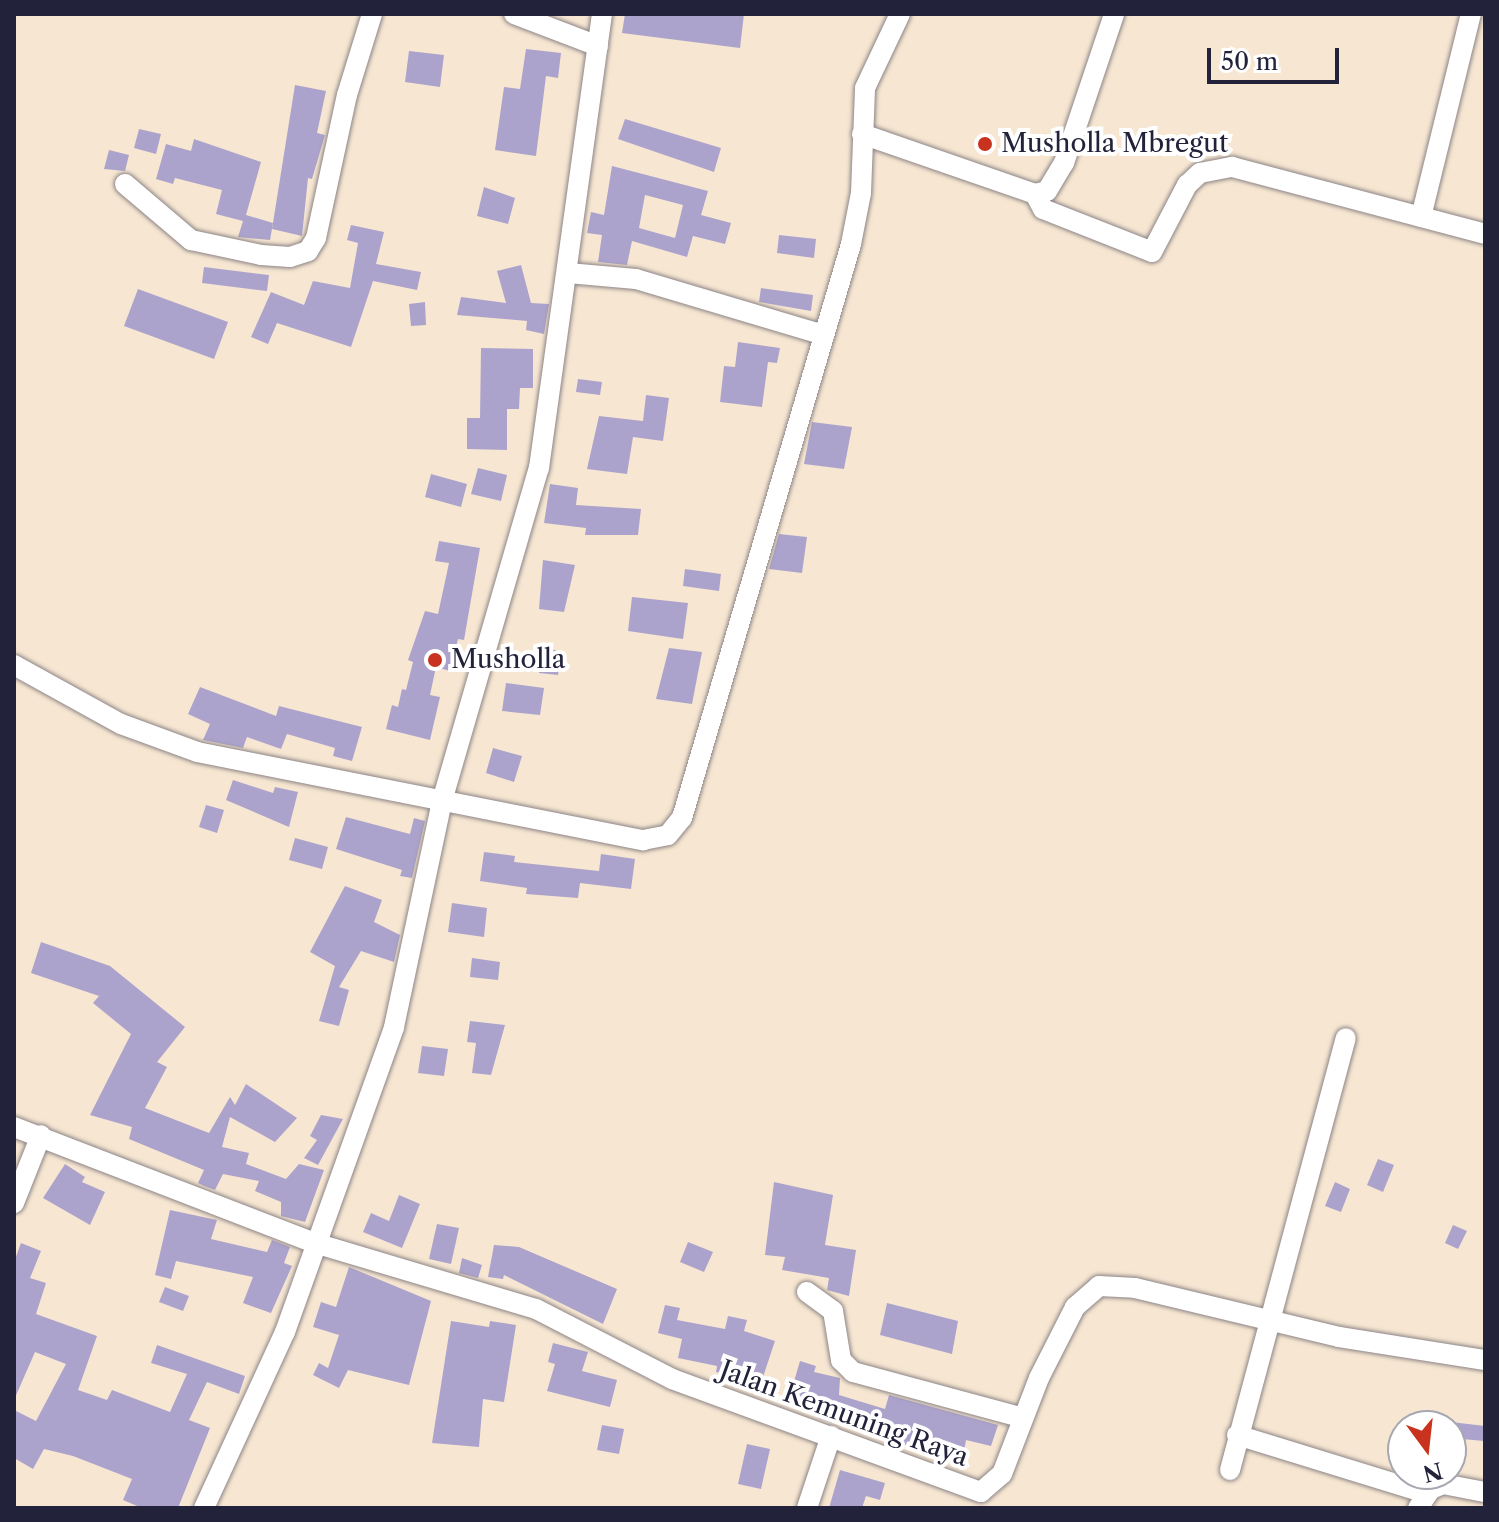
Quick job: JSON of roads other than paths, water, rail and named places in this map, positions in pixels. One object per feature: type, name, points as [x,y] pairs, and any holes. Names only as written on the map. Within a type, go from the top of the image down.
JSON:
[{"type":"street","points":[[125,184],[191,240],[261,255],[290,257],[308,251],[316,238],[347,95],[372,14]]},
{"type":"street","points":[[514,14],[598,46]]},
{"type":"street","points":[[204,1508],[244,1429],[318,1244],[394,1027],[442,801],[528,514],[568,273],[602,14]]},
{"type":"street","points":[[14,665],[161,741],[643,840],[677,828],[824,335],[861,193],[865,88],[900,14]]},
{"type":"street","points":[[1035,194],[1056,183],[1114,14]]},
{"type":"street","points":[[1421,217],[1471,14]]},
{"type":"street","points":[[862,134],[1035,194],[1043,209],[1152,252],[1187,185],[1200,173],[1232,167],[1485,234]]},
{"type":"street","points":[[568,273],[636,279],[824,335]]},
{"type":"street","points":[[1230,1470],[1346,1038]]},
{"type":"street","name":"Jalan Kemuning Raya","points":[[14,1127],[318,1244],[536,1309],[672,1379],[831,1436],[978,1500],[1002,1474],[1023,1418],[1075,1307],[1099,1286],[1135,1288],[1268,1323],[1485,1360]]},
{"type":"street","points":[[14,1203],[41,1135]]},
{"type":"street","points":[[807,1292],[833,1311],[841,1360],[853,1372],[1023,1418]]},
{"type":"street","points":[[1237,1435],[1422,1501],[1443,1484],[1485,1492]]},
{"type":"street","points":[[807,1508],[831,1436]]},
{"type":"place","name":"Musholla Mbregut","points":[[985,144]]},
{"type":"place","name":"Musholla","points":[[435,660]]}]
